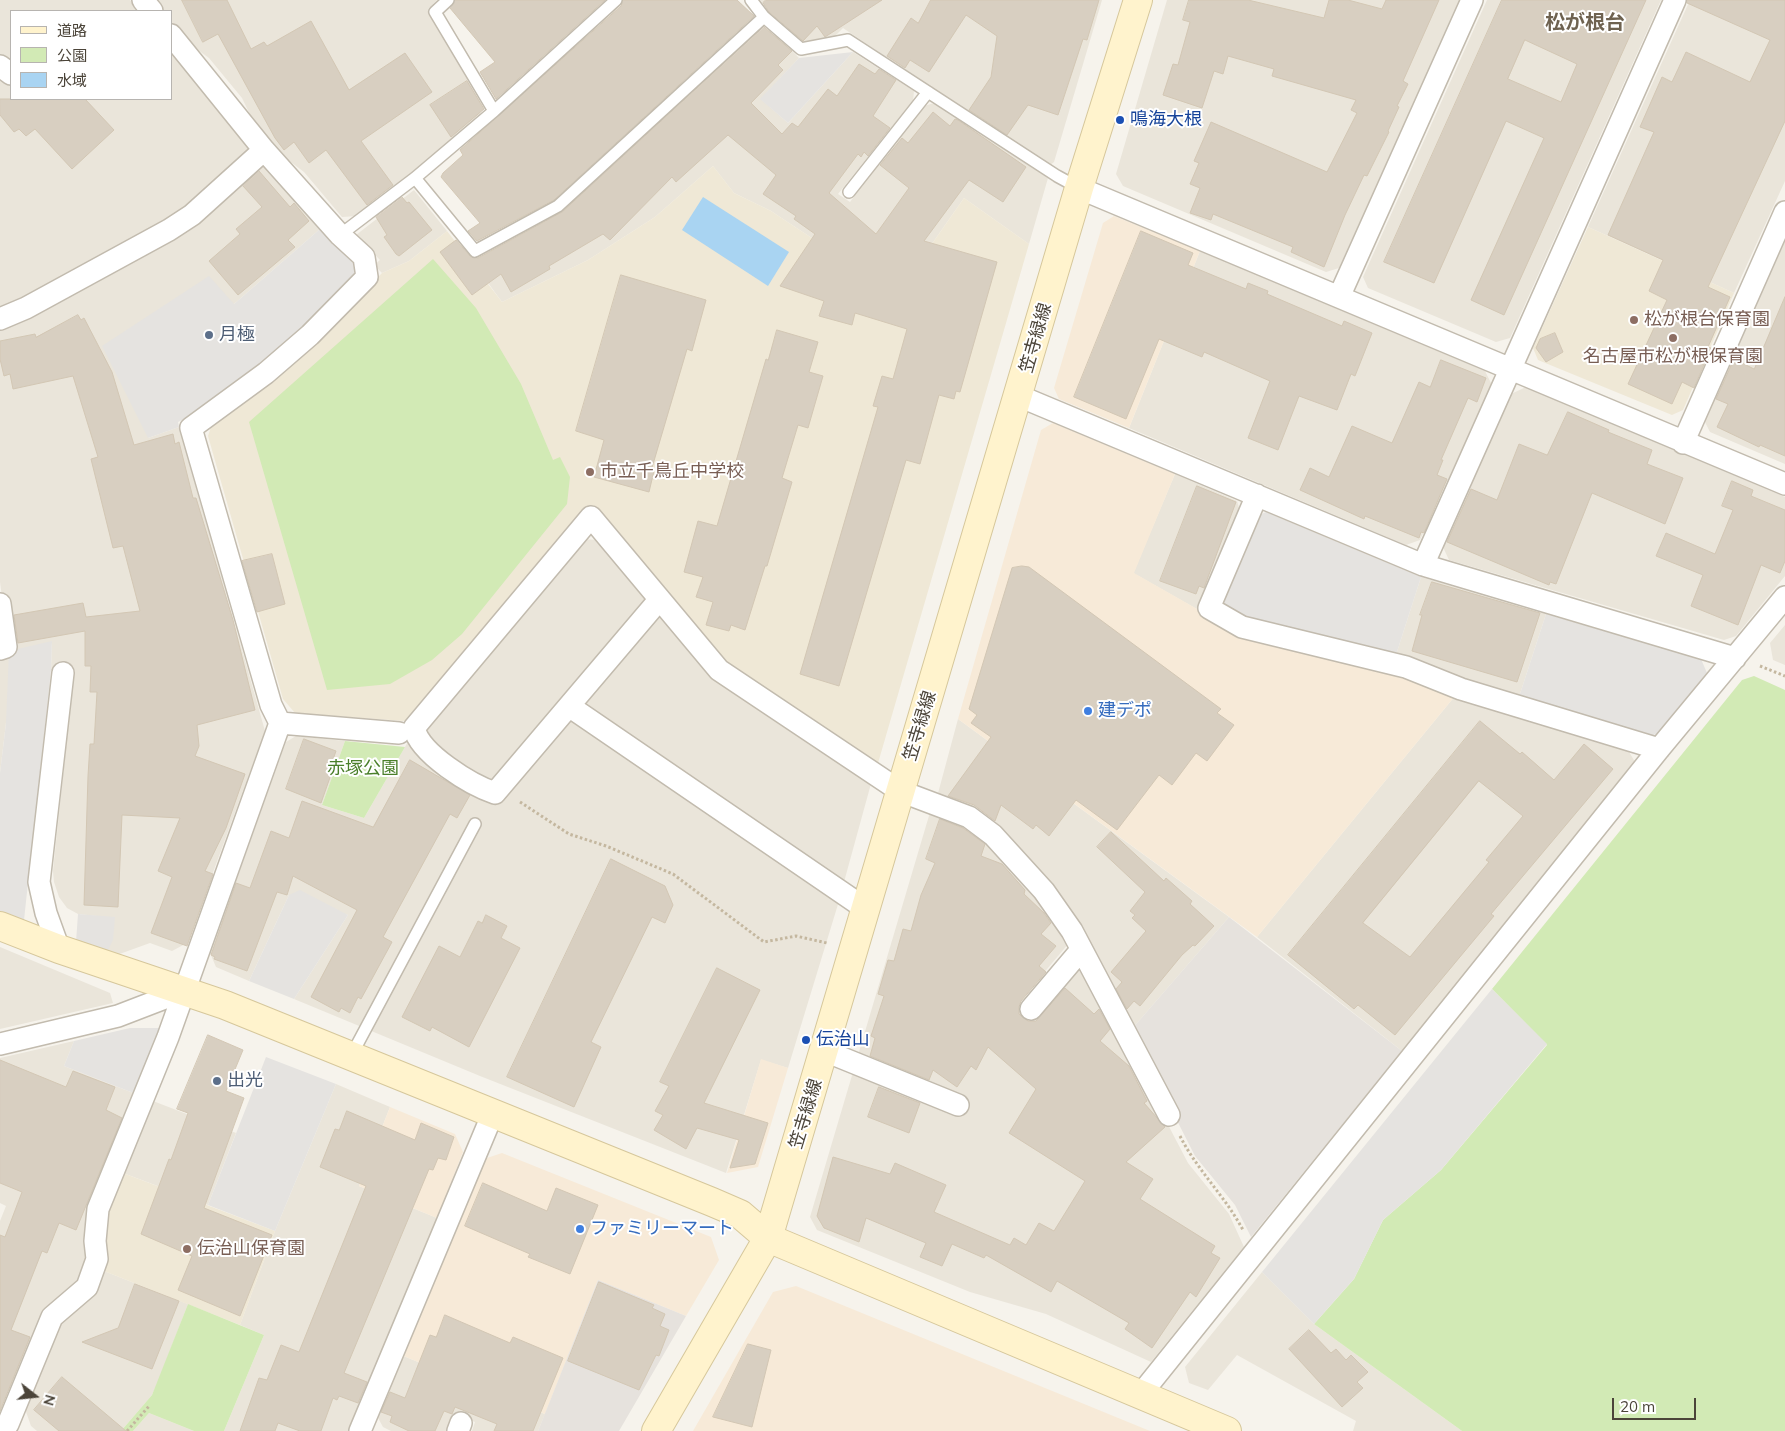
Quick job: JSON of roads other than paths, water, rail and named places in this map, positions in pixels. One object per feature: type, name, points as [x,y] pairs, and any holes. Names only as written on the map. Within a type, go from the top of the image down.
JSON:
[{"type":"street","points":[[143,0],[151,10]]},
{"type":"street","name":"笠寺緑線","points":[[656,1431],[768,1238],[825,1051],[1079,188],[1138,0]]},
{"type":"street","points":[[1339,297],[1472,0]]},
{"type":"street","points":[[1423,565],[1675,0]]},
{"type":"street","points":[[8,1424],[52,1317],[87,1287],[97,1259],[95,1241],[98,1209],[168,1037],[280,723],[269,695],[191,428],[266,373],[310,335],[367,277],[364,257],[340,235],[264,150],[172,36]]},
{"type":"street","points":[[0,319],[26,308],[169,230],[192,215],[264,150]]},
{"type":"street","points":[[1079,188],[1510,368],[1683,443],[1785,484]]},
{"type":"street","points":[[1683,443],[1785,212]]},
{"type":"street","points":[[1019,396],[1423,565],[1735,658]]},
{"type":"street","points":[[1257,495],[1209,608],[1242,628],[1406,667],[1461,689],[1659,749]]},
{"type":"street","points":[[659,600],[495,793],[448,769],[416,736],[414,728],[591,518],[719,670],[900,791],[968,817],[993,835],[1044,891],[1072,931],[1169,1115]]},
{"type":"street","points":[[1140,1394],[1659,749],[1785,597]]},
{"type":"street","points":[[0,604],[6,647],[0,648]]},
{"type":"street","points":[[59,950],[46,913],[39,882],[63,673]]},
{"type":"street","points":[[569,706],[866,909]]},
{"type":"street","points":[[280,723],[399,733]]},
{"type":"street","points":[[0,926],[59,950],[183,991],[351,1056],[740,1214],[768,1238],[1227,1431]]},
{"type":"street","points":[[1031,1009],[1081,950]]},
{"type":"street","points":[[0,1044],[118,1016],[183,991]]},
{"type":"street","points":[[825,1051],[958,1105]]},
{"type":"street","points":[[363,1430],[492,1113]]},
{"type":"lane","points":[[448,0],[435,12],[494,111]]},
{"type":"lane","points":[[340,235],[415,178],[494,111],[616,0]]},
{"type":"lane","points":[[751,0],[764,17],[801,49],[848,40],[1057,176],[1079,188]]},
{"type":"lane","points":[[415,178],[475,251],[558,206],[764,17]]},
{"type":"lane","points":[[849,192],[928,92]]},
{"type":"lane","points":[[351,1056],[475,824]]},
{"type":"water","points":[[703,197],[789,252],[768,286],[682,230]]},
{"type":"place","name":"鳴海大根","points":[[1120,120]]},
{"type":"place","name":"松が根台保育園","points":[[1634,320]]},
{"type":"place","name":"月極","points":[[209,335]]},
{"type":"place","name":"名古屋市松が根保育園","points":[[1673,338]]},
{"type":"place","name":"市立千鳥丘中学校","points":[[590,472]]},
{"type":"place","name":"建デポ","points":[[1088,711]]},
{"type":"place","name":"伝治山","points":[[806,1040]]},
{"type":"place","name":"出光","points":[[217,1081]]},
{"type":"place","name":"ファミリーマート","points":[[580,1229]]},
{"type":"place","name":"伝治山保育園","points":[[187,1249]]},
{"type":"district","name":"松が根台","points":[[1585,23]]},
{"type":"park label","name":"赤塚公園","points":[[363,769]]}]
